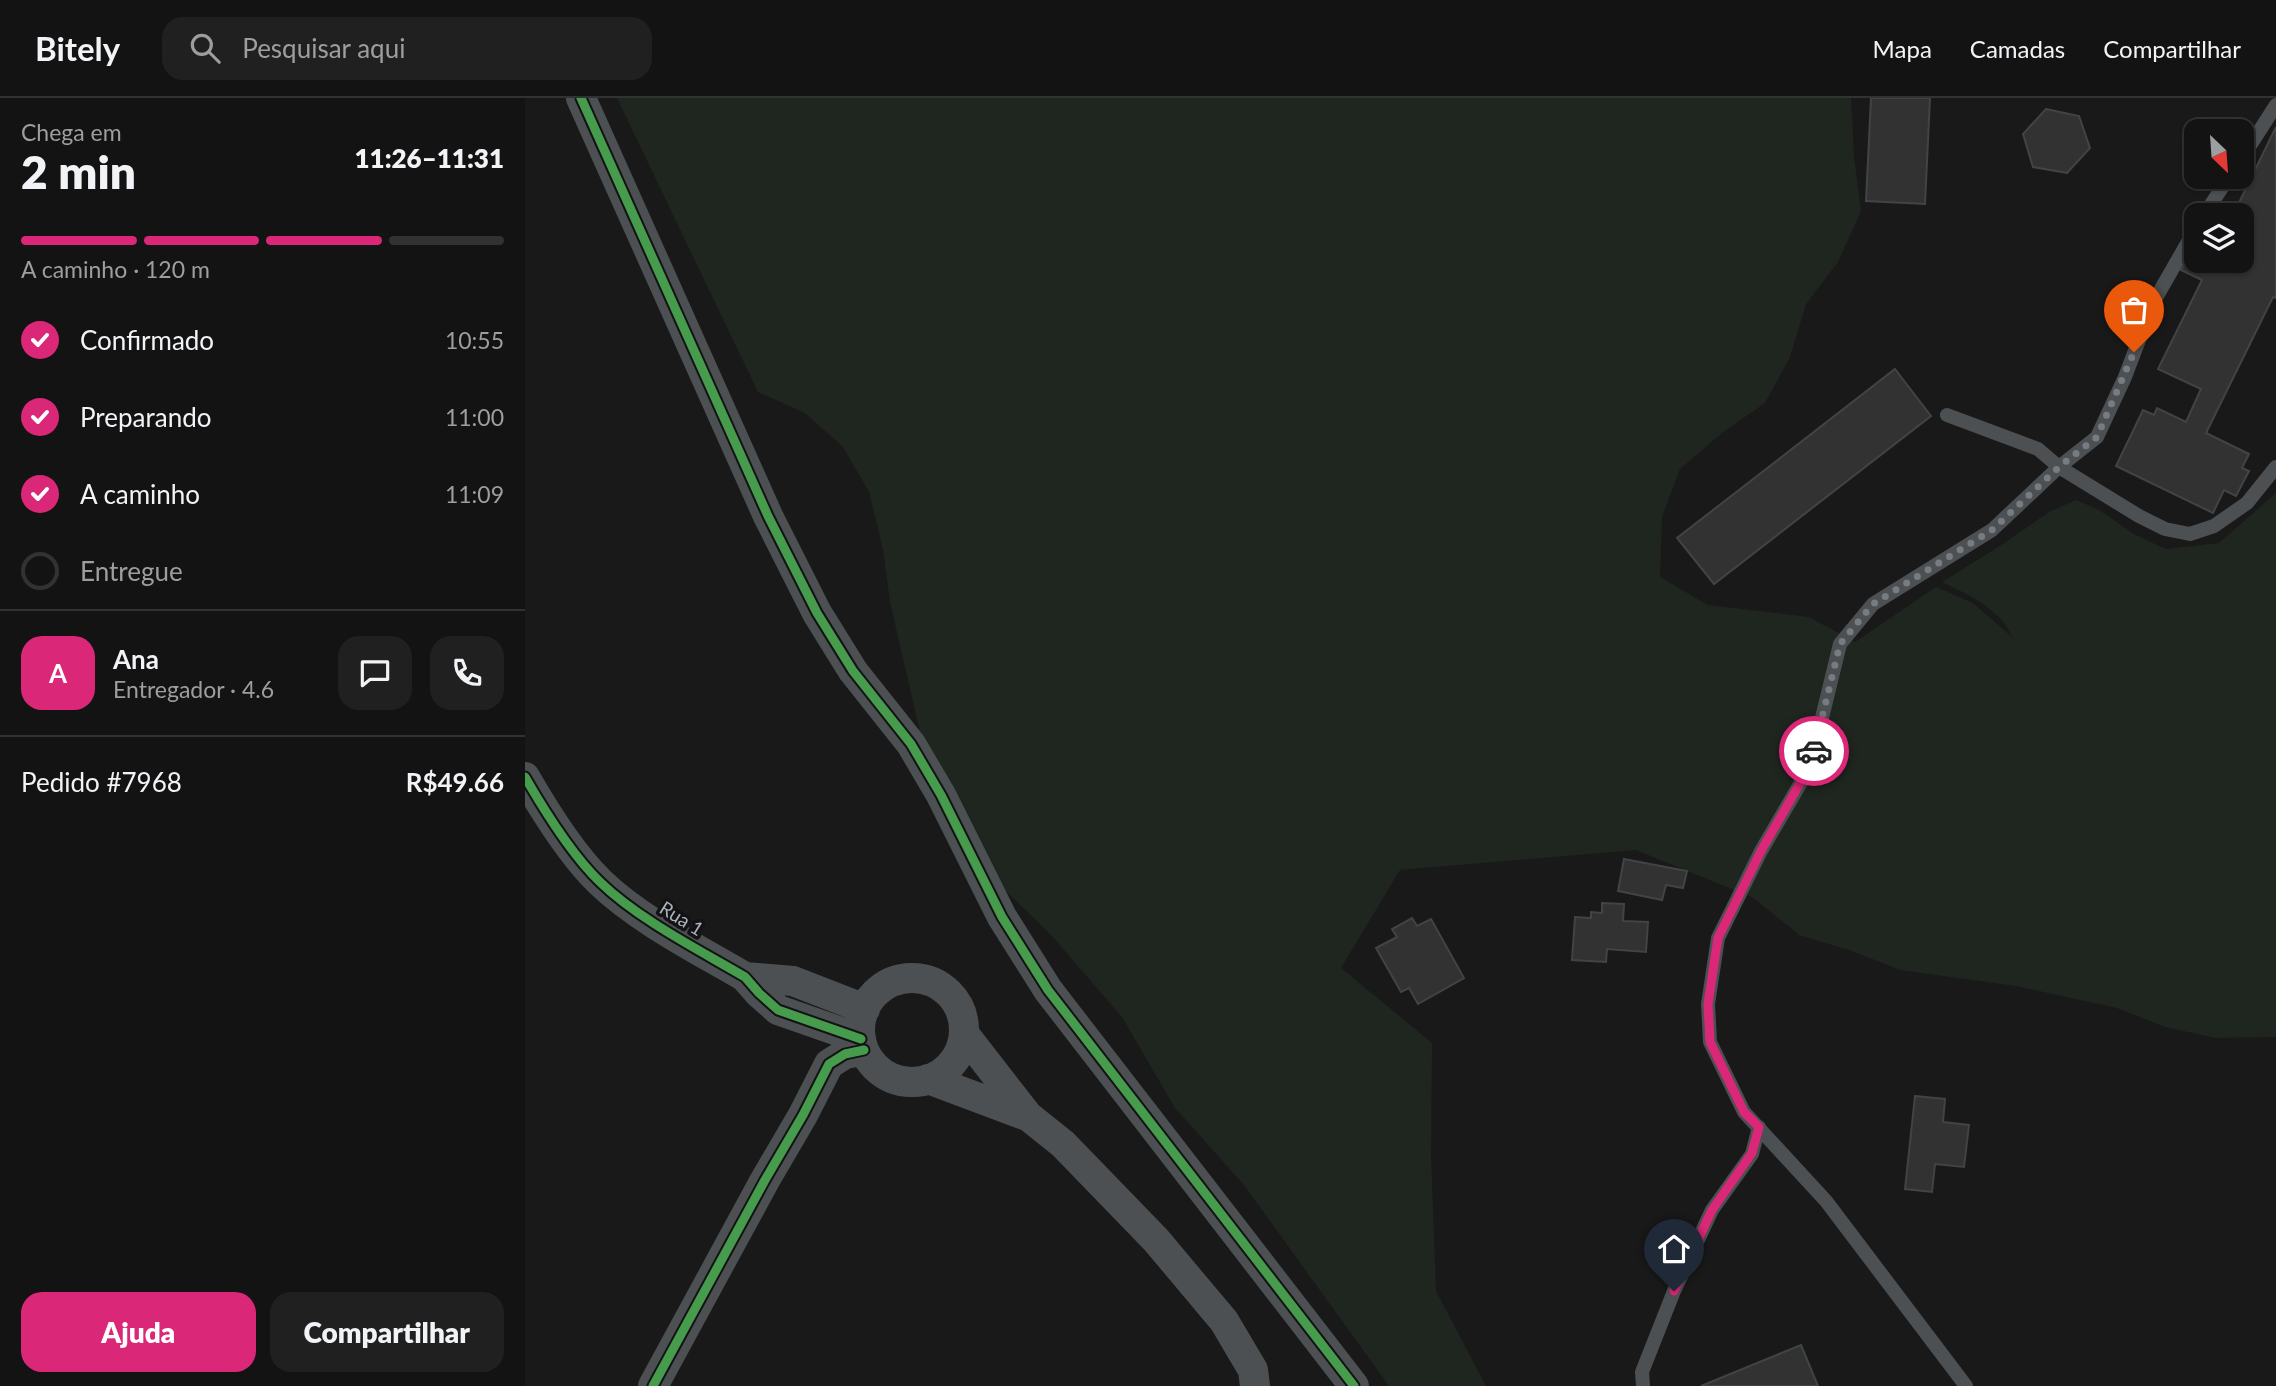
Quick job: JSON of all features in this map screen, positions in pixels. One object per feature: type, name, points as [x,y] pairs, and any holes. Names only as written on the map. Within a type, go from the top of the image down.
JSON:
[{"type":"street","points":[[581,98],[768,516],[817,613],[853,671],[911,744],[941,796],[1002,917],[1048,990],[1354,1386]]},
{"type":"street","name":"Rua 1","points":[[525,777],[569,844],[600,882],[638,912],[745,977],[778,1010],[862,1044]]},
{"type":"street","name":"Rua 1","points":[[745,977],[793,981],[865,1009]]},
{"type":"street","points":[[913,977],[929,980],[945,989],[957,1001],[965,1035],[960,1052],[950,1066],[935,1077],[919,1082],[902,1081],[885,1075],[873,1064],[862,1044],[860,1022],[869,1001],[880,988],[896,980],[913,977]]},
{"type":"street","points":[[965,1035],[1027,1116],[1063,1144],[1164,1250],[1224,1321],[1254,1370],[1255,1386]]},
{"type":"street","points":[[653,1386],[829,1063],[862,1044]]},
{"type":"street","points":[[928,1079],[1027,1116]]},
{"type":"lane","points":[[2254,139],[2276,105]]},
{"type":"lane","points":[[1966,1386],[1826,1200],[1744,1112],[1710,1042],[1708,1004],[1718,938],[1761,851],[1810,766],[1840,644],[1873,604],[1992,530],[2059,467],[2097,437],[2125,377],[2153,303],[2184,250]]},
{"type":"lane","points":[[1947,415],[2038,449],[2059,467],[2139,516],[2165,529],[2190,534],[2214,526],[2247,503],[2276,467]]},
{"type":"lane","points":[[1643,1386],[1642,1372],[1674,1291],[1712,1210],[1752,1153],[1759,1127]]},
{"type":"shaded area","points":[[617,98],[1851,98],[1854,157],[1861,211],[1838,262],[1806,304],[1790,357],[1765,403],[1722,433],[1680,469],[1662,517],[1660,577],[1708,605],[1809,617],[1855,642],[1936,587],[1973,603],[2012,637],[1992,610],[1942,582],[2049,512],[2076,500],[2099,510],[2134,534],[2166,549],[2219,543],[2276,493],[2276,1037],[2216,1038],[2165,1027],[2117,1008],[2016,986],[1900,970],[1852,951],[1799,935],[1754,898],[1636,850],[1400,870],[1341,968],[1432,1043],[1431,1156],[1436,1291],[1486,1386],[1389,1386],[1244,1185],[1175,1108],[1122,1017],[1051,935],[971,857],[926,758],[890,602],[883,549],[869,492],[843,447],[805,413],[758,392]]},
{"type":"building","points":[[1871,98],[1930,98],[1925,204],[1866,201]]},
{"type":"building","points":[[2046,109],[2079,116],[2090,148],[2067,173],[2033,167],[2023,134]]},
{"type":"building","points":[[2276,127],[2276,298],[2273,297],[2206,433],[2249,454],[2242,468],[2249,471],[2236,496],[2224,490],[2213,513],[2116,466],[2143,410],[2154,415],[2157,408],[2186,422],[2201,389],[2158,369],[2202,280],[2187,273],[2254,273],[2254,203],[2239,203],[2246,189],[2254,189],[2254,172]]},
{"type":"building","points":[[1895,369],[1931,416],[1714,584],[1677,538]]},
{"type":"building","points":[[1624,859],[1687,871],[1683,888],[1666,885],[1662,900],[1618,891]]},
{"type":"building","points":[[1602,903],[1624,904],[1623,921],[1648,922],[1646,952],[1607,949],[1606,962],[1572,960],[1575,917],[1591,918],[1591,912],[1602,913]]},
{"type":"building","points":[[1412,918],[1417,926],[1431,919],[1464,978],[1418,1004],[1409,988],[1401,992],[1376,948],[1397,937],[1392,929]]},
{"type":"building","points":[[1915,1096],[1945,1099],[1943,1122],[1969,1125],[1964,1167],[1935,1164],[1932,1192],[1905,1189]]},
{"type":"building","points":[[1801,1345],[1818,1386],[1701,1386]]},
{"type":"cycle path","points":[[581,98],[768,516],[817,613],[853,671],[911,744],[941,795],[1002,917],[1048,990],[1354,1386]]},
{"type":"cycle path","points":[[525,777],[569,846],[615,896],[669,933],[745,977],[778,1010],[861,1039]]},
{"type":"cycle path","points":[[653,1386],[829,1064],[845,1054],[864,1050]]},
{"type":"way so far","points":[[1814,751],[1840,644],[1873,604],[1992,530],[2059,467],[2097,437],[2134,352]]},
{"type":"route","points":[[1674,1291],[1712,1210],[1752,1153],[1759,1127],[1744,1112],[1710,1042],[1708,1004],[1718,938],[1761,851],[1810,766],[1814,751]]}]
